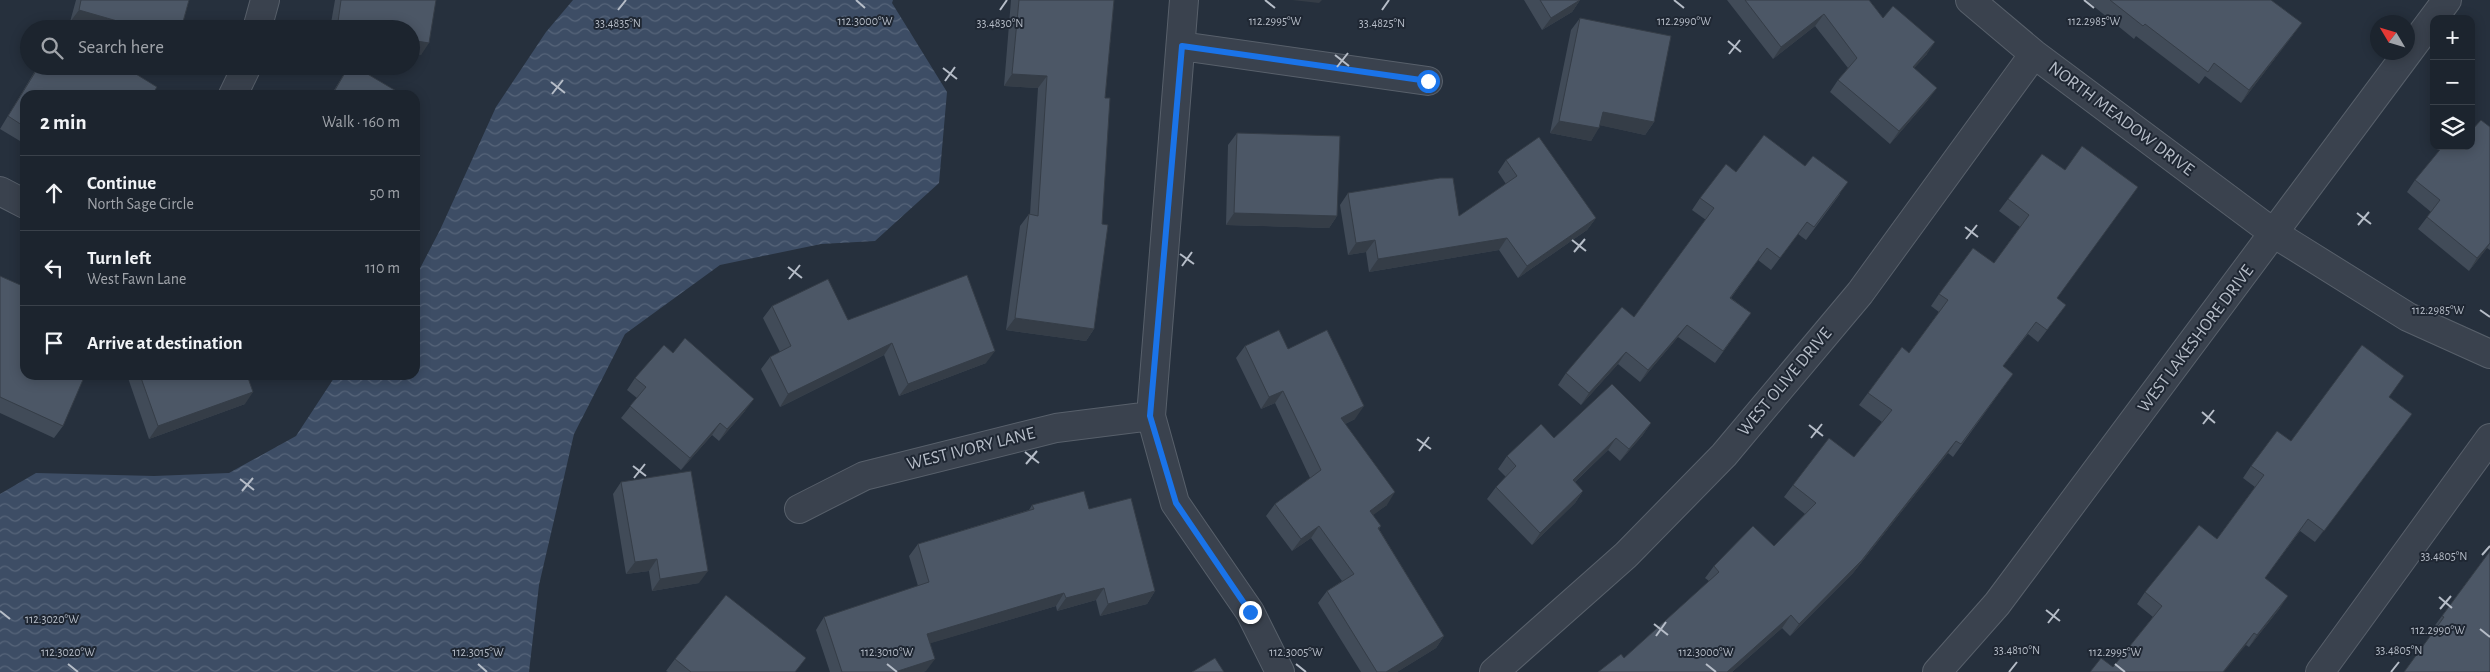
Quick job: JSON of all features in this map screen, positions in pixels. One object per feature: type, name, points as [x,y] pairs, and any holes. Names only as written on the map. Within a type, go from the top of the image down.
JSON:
[{"type":"street","points":[[259,20],[264,0]]},
{"type":"street","points":[[1184,0],[1182,46],[1150,416],[1176,503],[1250,612],[1280,672]]},
{"type":"street","name":"NORTH MEADOW DRIVE","points":[[1970,0],[2034,54],[2274,234],[2408,317],[2490,354]]},
{"type":"street","name":"WEST LAKESHORE DRIVE","points":[[1937,672],[1998,604],[2447,0]]},
{"type":"street","points":[[1182,46],[1428,81]]},
{"type":"street","name":"WEST OLIVE DRIVE","points":[[1494,672],[1626,556],[1724,455],[1860,294],[2034,54]]},
{"type":"street","points":[[235,90],[242,75]]},
{"type":"street","points":[[0,191],[20,201]]},
{"type":"street","name":"WEST IVORY LANE","points":[[799,509],[864,476],[1056,428],[1150,416]]},
{"type":"street","points":[[2320,672],[2490,438]]},
{"type":"water","points":[[573,0],[893,0],[892,3],[947,92],[939,183],[875,241],[821,244],[720,265],[625,334],[574,434],[539,585],[529,672],[0,672],[0,494],[36,473],[154,476],[229,473],[296,436],[333,380],[420,380],[420,268],[440,230],[496,107],[546,32]]},
{"type":"building","points":[[81,0],[189,0],[183,20],[114,20],[79,10]]},
{"type":"building","points":[[341,0],[436,0],[429,43],[420,42],[420,20],[338,20]]},
{"type":"building","points":[[1019,0],[1114,0],[1105,98],[1110,98],[1102,224],[1108,225],[1094,329],[1015,318],[1029,214],[1038,216],[1047,76],[1012,74]]},
{"type":"building","points":[[1540,0],[1580,0],[1551,18]]},
{"type":"building","points":[[1745,0],[1869,0],[1883,18],[1893,6],[1935,42],[1913,67],[1937,88],[1899,131],[1838,80],[1857,58],[1824,14],[1781,47]]},
{"type":"building","points":[[2110,0],[2271,0],[2302,23],[2249,90],[2214,63],[2208,72]]},
{"type":"building","points":[[1580,18],[1671,36],[1654,122],[1603,112],[1599,128],[1559,121]]},
{"type":"building","points":[[33,75],[138,75],[157,87],[155,90],[24,90]]},
{"type":"building","points":[[344,75],[369,75],[395,90],[335,90]]},
{"type":"building","points":[[20,97],[20,124],[8,116]]},
{"type":"building","points":[[2481,120],[2490,127],[2490,243],[2477,258],[2427,217],[2440,200],[2415,180],[2440,150],[2475,150],[2475,127]]},
{"type":"building","points":[[1237,133],[1340,136],[1337,216],[1234,213]]},
{"type":"building","points":[[1764,135],[1805,166],[1813,156],[1848,182],[1814,227],[1807,222],[1780,258],[1767,248],[1730,298],[1751,313],[1723,351],[1687,325],[1648,370],[1626,352],[1589,393],[1566,373],[1622,307],[1634,317],[1714,208],[1700,198],[1726,164],[1736,172]]},
{"type":"building","points":[[1539,137],[1596,218],[1527,266],[1507,238],[1378,259],[1375,240],[1356,243],[1348,193],[1440,178],[1453,178],[1459,216],[1517,176],[1506,160]]},
{"type":"building","points":[[2082,146],[2138,187],[2057,298],[2066,305],[2047,330],[2036,322],[2003,366],[2013,374],[1961,444],[1956,441],[1862,560],[1799,624],[1791,615],[1727,672],[1598,672],[1621,654],[1624,658],[1719,572],[1714,566],[1753,526],[1774,546],[1816,503],[1793,485],[1829,438],[1854,457],[1892,410],[1868,393],[1902,347],[1909,353],[1948,300],[1939,294],[1973,248],[1994,263],[2029,215],[2008,199],[2042,154],[2065,170]]},
{"type":"building","points":[[967,275],[995,351],[908,384],[892,343],[788,394],[770,357],[791,346],[772,306],[828,279],[848,320]]},
{"type":"building","points":[[0,276],[20,285],[20,380],[83,380],[63,426],[0,397]]},
{"type":"building","points":[[1279,330],[1288,349],[1327,330],[1364,406],[1341,418],[1395,492],[1370,511],[1381,526],[1378,528],[1444,636],[1386,672],[1377,672],[1327,591],[1354,574],[1319,526],[1301,539],[1275,504],[1321,470],[1283,391],[1269,397],[1245,346]]},
{"type":"building","points":[[685,338],[754,399],[727,429],[720,423],[690,458],[630,406],[646,387],[635,378],[664,345],[673,353]]},
{"type":"building","points":[[2362,345],[2404,376],[2389,397],[2412,414],[2324,531],[2308,519],[2265,578],[2288,596],[2257,635],[2254,633],[2223,672],[2090,672],[2101,658],[2113,667],[2162,606],[2145,592],[2199,525],[2217,539],[2264,475],[2251,466],[2277,431],[2291,441]]},
{"type":"building","points":[[142,380],[249,380],[253,392],[158,426]]},
{"type":"building","points":[[1612,384],[1651,423],[1629,449],[1616,438],[1573,480],[1583,491],[1540,533],[1496,487],[1516,466],[1507,456],[1541,424],[1554,438]]},
{"type":"building","points":[[691,471],[708,571],[660,579],[657,559],[635,562],[621,482]]},
{"type":"building","points":[[1084,491],[1089,509],[1131,498],[1155,591],[1108,604],[1104,588],[1066,598],[1064,593],[927,634],[935,659],[895,672],[842,672],[824,617],[929,582],[918,544],[1034,509],[1032,505]]},
{"type":"building","points":[[2490,551],[2490,672],[2404,672],[2444,617],[2442,616]]},
{"type":"building","points":[[726,595],[806,658],[795,672],[691,672],[675,659]]},
{"type":"building","points":[[1215,658],[1224,672],[1192,672]]},
{"type":"route","points":[[1250,612],[1176,503],[1150,416],[1182,46],[1428,81]]}]
